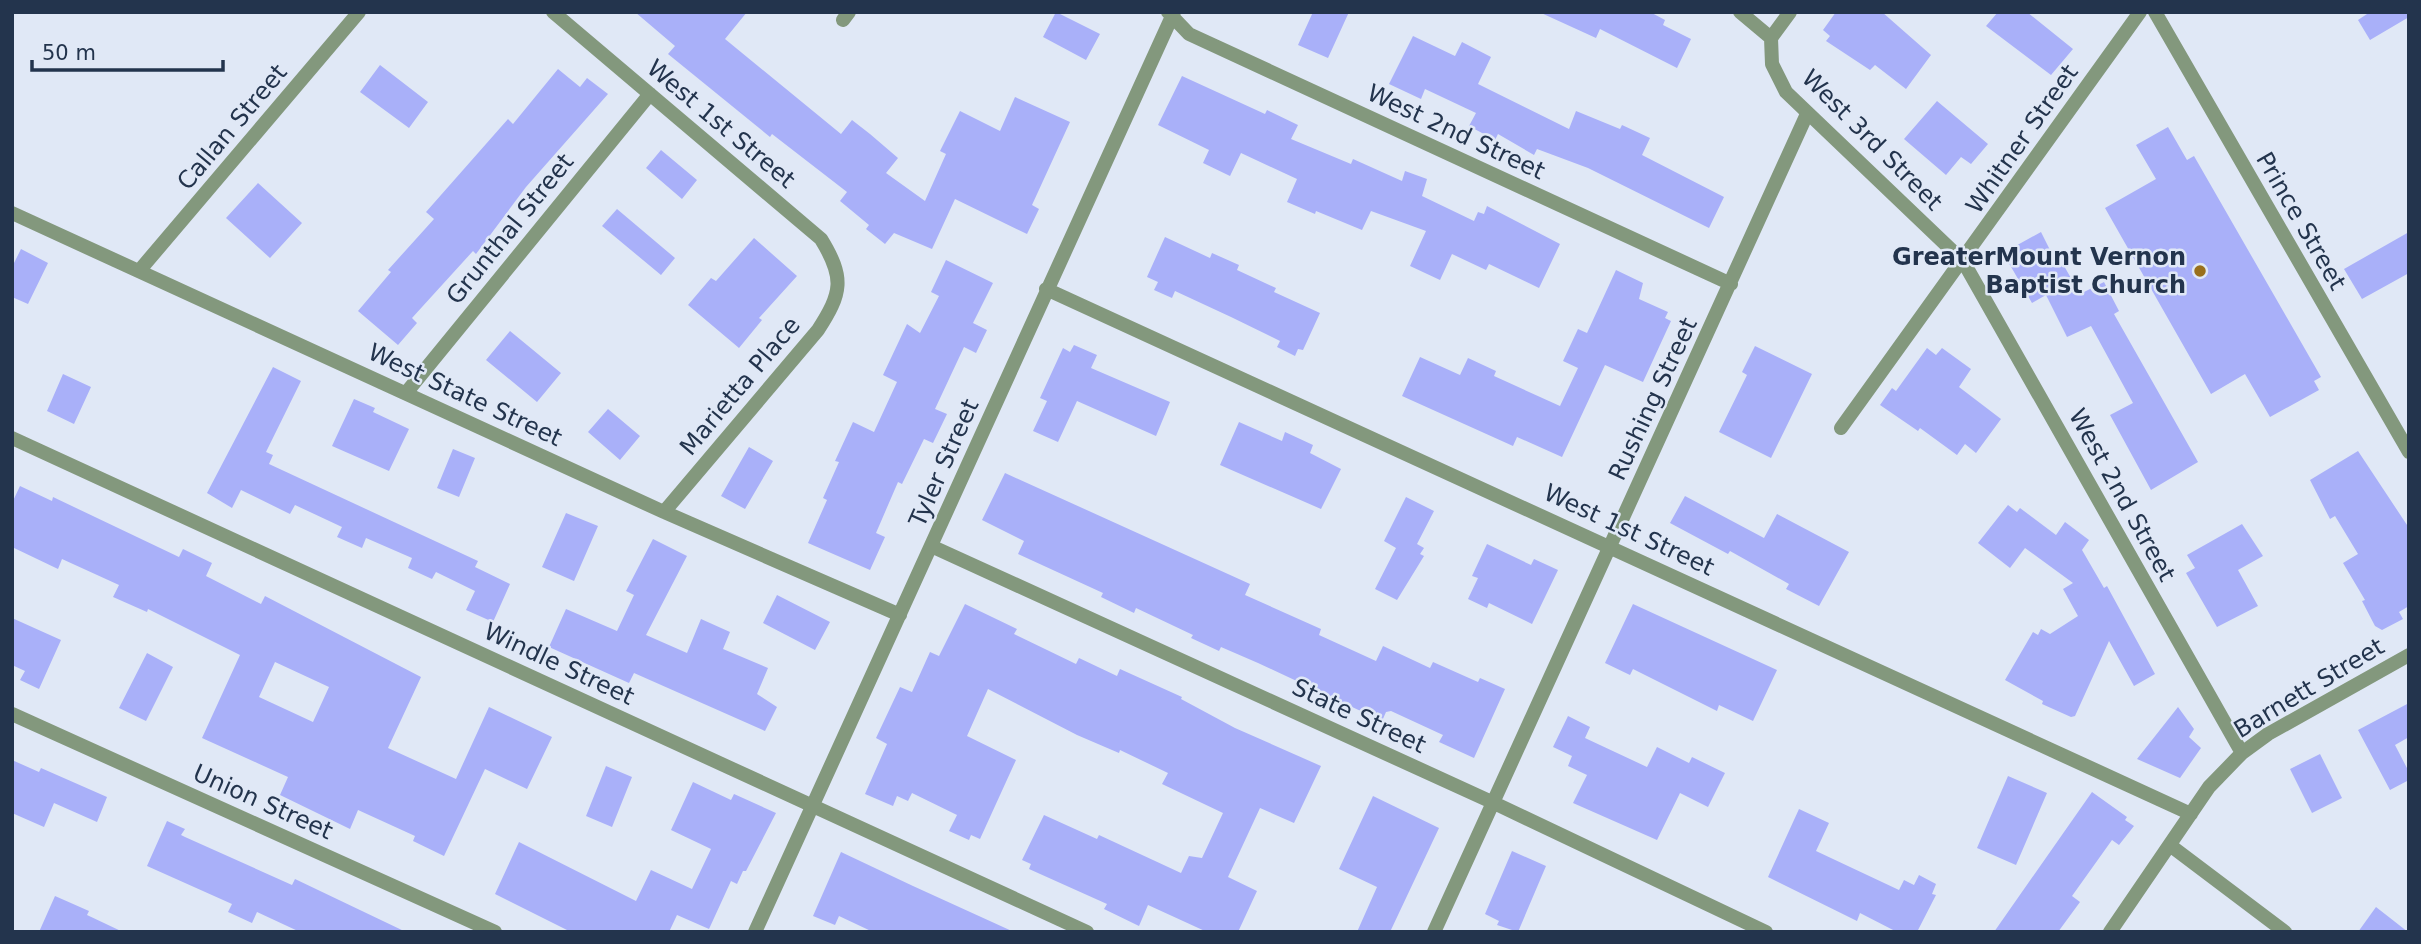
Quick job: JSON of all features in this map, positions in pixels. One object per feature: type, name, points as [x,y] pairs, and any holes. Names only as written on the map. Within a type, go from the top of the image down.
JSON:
[{"type":"street","name":"Callan Street","points":[[139,271],[359,12]]},
{"type":"street","name":"West 1st Street","points":[[553,12],[821,239],[834,260],[840,284]]},
{"type":"street","points":[[1740,12],[1771,38],[1790,12]]},
{"type":"street","name":"Whitner Street","points":[[1841,428],[2140,12]]},
{"type":"street","name":"Prince Street","points":[[2155,12],[2409,452]]},
{"type":"street","name":"West 2nd Street","points":[[1172,13],[1189,34],[1731,284]]},
{"type":"street","name":"Tyler Street","points":[[755,932],[1172,13]]},
{"type":"street","name":"West 3rd Street","points":[[1771,38],[1772,64],[1786,92],[1963,261]]},
{"type":"street","name":"Grunthal Street","points":[[405,393],[650,94]]},
{"type":"street","name":"Rushing Street","points":[[1433,932],[1807,114]]},
{"type":"street","name":"West State Street","points":[[12,213],[664,512],[900,615]]},
{"type":"street","name":"West 2nd Street","points":[[1963,261],[2242,753]]},
{"type":"street","name":"Marietta Place","points":[[664,512],[818,330],[833,307],[840,284]]},
{"type":"street","name":"West 1st Street","points":[[1046,289],[2191,814]]},
{"type":"street","name":"Windle Street","points":[[12,438],[1087,932]]},
{"type":"street","name":"State Street","points":[[931,546],[1494,803],[1766,932]]},
{"type":"street","name":"Barnett Street","points":[[2110,932],[2209,787],[2242,753],[2268,734],[2409,655]]},
{"type":"street","name":"Union Street","points":[[12,714],[495,932]]},
{"type":"street","points":[[2171,846],[2285,932]]},
{"type":"building","points":[[635,12],[747,12],[725,39],[841,134],[852,120],[870,134],[898,158],[886,173],[925,201],[946,154],[940,151],[960,111],[1000,131],[1015,97],[1070,122],[1032,205],[1039,209],[1027,234],[955,199],[932,249],[894,233],[885,244],[866,229],[869,225],[840,201],[847,192],[772,134],[770,137],[668,54],[675,46]]},
{"type":"building","points":[[1056,12],[1100,34],[1086,60],[1043,37]]},
{"type":"building","points":[[1313,12],[1349,12],[1328,58],[1298,45]]},
{"type":"building","points":[[1539,12],[1650,12],[1665,20],[1663,25],[1691,39],[1677,68],[1600,29],[1596,38]]},
{"type":"building","points":[[1836,12],[1882,12],[1931,55],[1906,89],[1875,65],[1870,70],[1826,41],[1830,36],[1823,30]]},
{"type":"building","points":[[1998,12],[2027,12],[2073,49],[2051,75],[1986,26]]},
{"type":"building","points":[[2370,12],[2409,12],[2409,17],[2370,40],[2358,20]]},
{"type":"building","points":[[1413,36],[1455,56],[1462,42],[1491,57],[1478,84],[1569,129],[1576,111],[1620,129],[1622,125],[1650,138],[1642,155],[1724,197],[1709,228],[1588,168],[1537,149],[1534,155],[1498,134],[1495,140],[1469,126],[1476,113],[1425,89],[1421,99],[1389,84]]},
{"type":"building","points":[[380,65],[428,102],[409,128],[360,92]]},
{"type":"building","points":[[558,69],[580,87],[587,78],[608,94],[526,187],[476,254],[473,251],[412,318],[417,323],[398,345],[358,311],[391,272],[388,270],[434,219],[426,212],[508,119],[513,124]]},
{"type":"building","points":[[1182,76],[1265,114],[1267,110],[1298,125],[1291,139],[1351,164],[1353,159],[1402,181],[1405,171],[1427,179],[1422,196],[1474,221],[1478,212],[1484,214],[1487,206],[1560,244],[1539,288],[1489,264],[1486,270],[1452,254],[1440,280],[1410,266],[1426,231],[1371,211],[1362,230],[1316,211],[1315,214],[1287,202],[1297,179],[1241,153],[1230,176],[1203,163],[1209,150],[1158,125]]},
{"type":"building","points":[[1937,101],[1988,144],[1971,164],[1961,157],[1946,175],[1904,139]]},
{"type":"building","name":"GreaterMount Vernon Baptist Church","points":[[2168,127],[2187,160],[2194,156],[2321,377],[2314,381],[2319,390],[2270,417],[2245,374],[2211,394],[2105,208],[2156,179],[2136,145]]},
{"type":"building","points":[[661,150],[697,180],[682,199],[646,168]]},
{"type":"building","points":[[258,183],[302,223],[270,258],[226,218]]},
{"type":"building","points":[[617,209],[675,258],[661,275],[602,226]]},
{"type":"building","points":[[2041,232],[2051,252],[2055,250],[2080,294],[2104,282],[2119,311],[2114,314],[2198,462],[2151,490],[2110,415],[2133,403],[2091,326],[2067,337],[2046,295],[2032,303],[2003,253]]},
{"type":"building","points":[[2409,232],[2409,273],[2362,299],[2344,269]]},
{"type":"building","points":[[1165,237],[1210,258],[1212,253],[1239,265],[1237,270],[1276,288],[1274,292],[1320,313],[1303,350],[1298,349],[1295,356],[1277,347],[1280,341],[1231,317],[1175,291],[1172,298],[1154,290],[1158,282],[1147,277]]},
{"type":"building","points":[[754,238],[797,276],[759,318],[762,320],[739,348],[688,305],[711,278],[716,281]]},
{"type":"building","points":[[21,249],[48,263],[28,304],[12,297],[12,267]]},
{"type":"building","points":[[946,260],[993,283],[973,323],[987,330],[976,353],[964,347],[935,409],[947,414],[933,443],[924,439],[902,484],[898,482],[876,533],[885,537],[870,570],[808,543],[827,500],[823,498],[839,462],[835,461],[853,422],[874,432],[897,382],[883,375],[907,324],[920,333],[939,296],[931,292]]},
{"type":"building","points":[[1616,270],[1643,283],[1639,299],[1668,312],[1665,318],[1671,321],[1643,382],[1605,365],[1562,457],[1517,437],[1513,446],[1402,396],[1420,357],[1460,375],[1468,358],[1496,371],[1494,376],[1560,406],[1578,368],[1563,361],[1578,329],[1587,333]]},
{"type":"building","points":[[510,331],[561,373],[537,402],[486,360]]},
{"type":"building","points":[[1074,345],[1097,355],[1091,368],[1170,402],[1156,436],[1077,401],[1058,442],[1033,431],[1047,401],[1040,398],[1063,348],[1070,352]]},
{"type":"building","points":[[1755,346],[1812,374],[1771,458],[1719,432],[1747,375],[1742,372]]},
{"type":"building","points":[[1927,348],[1936,355],[1942,348],[1971,369],[1959,387],[2001,419],[1976,453],[1965,444],[1957,455],[1920,428],[1918,431],[1880,405],[1892,388],[1896,391]]},
{"type":"building","points":[[273,367],[301,381],[266,452],[273,455],[269,464],[478,561],[475,567],[510,584],[493,622],[466,610],[475,591],[436,572],[432,579],[408,568],[412,558],[366,538],[362,548],[337,537],[342,527],[295,505],[290,514],[241,490],[232,508],[207,493]]},
{"type":"building","points":[[63,374],[91,387],[74,424],[47,411]]},
{"type":"building","points":[[354,399],[375,408],[373,412],[409,429],[389,471],[332,446]]},
{"type":"building","points":[[608,409],[640,436],[620,460],[588,432]]},
{"type":"building","points":[[1239,422],[1282,441],[1285,432],[1313,445],[1310,453],[1341,469],[1321,509],[1220,465]]},
{"type":"building","points":[[749,447],[773,461],[745,509],[721,496]]},
{"type":"building","points":[[453,449],[475,458],[459,497],[437,488]]},
{"type":"building","points":[[2358,451],[2409,528],[2409,606],[2399,612],[2403,619],[2382,630],[2375,626],[2362,601],[2365,600],[2343,563],[2358,554],[2335,516],[2330,519],[2310,480]]},
{"type":"building","points":[[1005,473],[1250,584],[1245,595],[1321,629],[1319,635],[1376,661],[1383,646],[1430,668],[1433,662],[1478,682],[1480,678],[1505,689],[1474,758],[1439,742],[1443,735],[1391,711],[1386,712],[1382,721],[1221,647],[1219,651],[1191,638],[1193,635],[1136,608],[1134,613],[1101,597],[1103,593],[1018,554],[1024,541],[982,520]]},
{"type":"building","points":[[20,486],[52,501],[53,497],[179,557],[183,549],[212,563],[206,576],[261,604],[265,596],[421,677],[388,748],[456,779],[489,707],[552,737],[527,789],[485,769],[444,856],[413,841],[415,836],[358,810],[350,829],[280,795],[288,777],[202,738],[240,655],[148,609],[147,612],[113,597],[119,585],[62,559],[58,569],[12,547],[12,503]],"holes":[[[275,662],[329,687],[313,722],[259,697]]]},
{"type":"building","points":[[1685,496],[1764,538],[1777,514],[1849,552],[1819,606],[1786,589],[1789,584],[1730,551],[1728,554],[1670,523]]},
{"type":"building","points":[[1406,497],[1434,511],[1417,544],[1424,548],[1420,554],[1424,556],[1397,600],[1375,589],[1396,548],[1384,541]]},
{"type":"building","points":[[2008,505],[2017,512],[2020,508],[2056,535],[2065,522],[2089,540],[2082,550],[2104,588],[2107,586],[2155,674],[2134,686],[2109,641],[2075,716],[2071,717],[2042,704],[2043,701],[2005,680],[2033,632],[2038,635],[2041,629],[2050,634],[2078,616],[2063,589],[2073,583],[2025,548],[2010,568],[1978,543]]},
{"type":"building","points":[[566,513],[598,526],[574,581],[542,567]]},
{"type":"building","points":[[2242,524],[2263,556],[2238,570],[2258,606],[2217,627],[2186,573],[2195,568],[2187,555]]},
{"type":"building","points":[[653,539],[687,556],[646,635],[687,653],[701,619],[730,632],[723,649],[768,668],[757,694],[777,707],[765,731],[634,673],[629,683],[549,647],[566,609],[617,631],[634,595],[626,591]]},
{"type":"building","points":[[1487,544],[1531,565],[1534,559],[1558,570],[1532,624],[1489,603],[1487,608],[1468,599],[1478,578],[1472,576]]},
{"type":"building","points":[[777,595],[830,622],[815,650],[763,623]]},
{"type":"building","points":[[965,604],[1017,629],[1014,634],[1076,664],[1079,658],[1117,676],[1120,669],[1182,697],[1181,699],[1235,728],[1321,766],[1294,823],[1260,808],[1228,877],[1257,891],[1238,932],[1207,932],[1148,905],[1139,926],[1104,909],[1107,904],[1029,869],[1031,864],[1022,860],[1044,815],[1097,839],[1099,835],[1181,873],[1189,856],[1202,858],[1223,813],[1162,784],[1168,773],[1120,750],[1119,753],[1077,735],[988,689],[967,736],[1016,760],[980,839],[971,835],[969,840],[949,831],[957,815],[912,793],[908,801],[897,796],[893,806],[865,794],[887,744],[876,738],[900,687],[912,692],[930,652],[939,656]]},
{"type":"building","points":[[1633,604],[1777,670],[1753,721],[1719,705],[1717,711],[1633,669],[1630,675],[1605,663]]},
{"type":"building","points":[[12,618],[61,640],[39,689],[20,680],[25,671],[12,665]]},
{"type":"building","points":[[147,653],[173,667],[146,721],[119,708]]},
{"type":"building","points":[[2409,703],[2409,737],[2395,745],[2409,772],[2409,780],[2390,790],[2358,730]]},
{"type":"building","points":[[2178,707],[2194,729],[2189,737],[2201,748],[2180,778],[2137,759]]},
{"type":"building","points":[[1568,716],[1590,727],[1585,738],[1647,767],[1657,747],[1689,763],[1692,757],[1725,773],[1708,807],[1680,793],[1657,840],[1573,803],[1587,775],[1568,766],[1572,756],[1553,747]]},
{"type":"building","points":[[2320,754],[2342,798],[2312,813],[2290,769]]},
{"type":"building","points":[[12,760],[39,772],[41,768],[107,797],[97,822],[54,803],[44,827],[12,813]]},
{"type":"building","points":[[606,766],[632,777],[612,827],[586,816]]},
{"type":"building","points":[[2008,776],[2047,793],[2016,865],[1977,848]]},
{"type":"building","points":[[693,782],[731,800],[734,794],[776,813],[746,871],[743,871],[737,884],[731,881],[709,929],[677,915],[669,932],[571,932],[495,894],[519,842],[636,901],[651,870],[692,889],[711,849],[671,830]]},
{"type":"building","points":[[2092,792],[2127,817],[2125,820],[2134,826],[2119,845],[2112,840],[2072,896],[2080,902],[2058,932],[1994,932]]},
{"type":"building","points":[[1373,796],[1439,828],[1390,932],[1357,932],[1377,887],[1339,869]]},
{"type":"building","points":[[1799,809],[1829,823],[1816,851],[1899,890],[1904,880],[1914,885],[1919,875],[1936,884],[1932,894],[1936,895],[1917,932],[1897,932],[1860,913],[1857,921],[1768,877]]},
{"type":"building","points":[[167,821],[185,829],[181,835],[185,837],[292,885],[295,879],[406,932],[300,932],[257,912],[252,923],[228,912],[232,904],[147,866]]},
{"type":"building","points":[[1512,851],[1546,866],[1518,932],[1497,925],[1499,921],[1485,914]]},
{"type":"building","points":[[841,852],[1014,932],[873,932],[839,916],[835,925],[813,916]]},
{"type":"building","points":[[55,896],[89,911],[87,915],[123,932],[39,932]]},
{"type":"building","points":[[2376,907],[2408,932],[2358,932]]},
{"type":"place","name":"GreaterMount Vernon Baptist Church","points":[[2200,271]]}]
